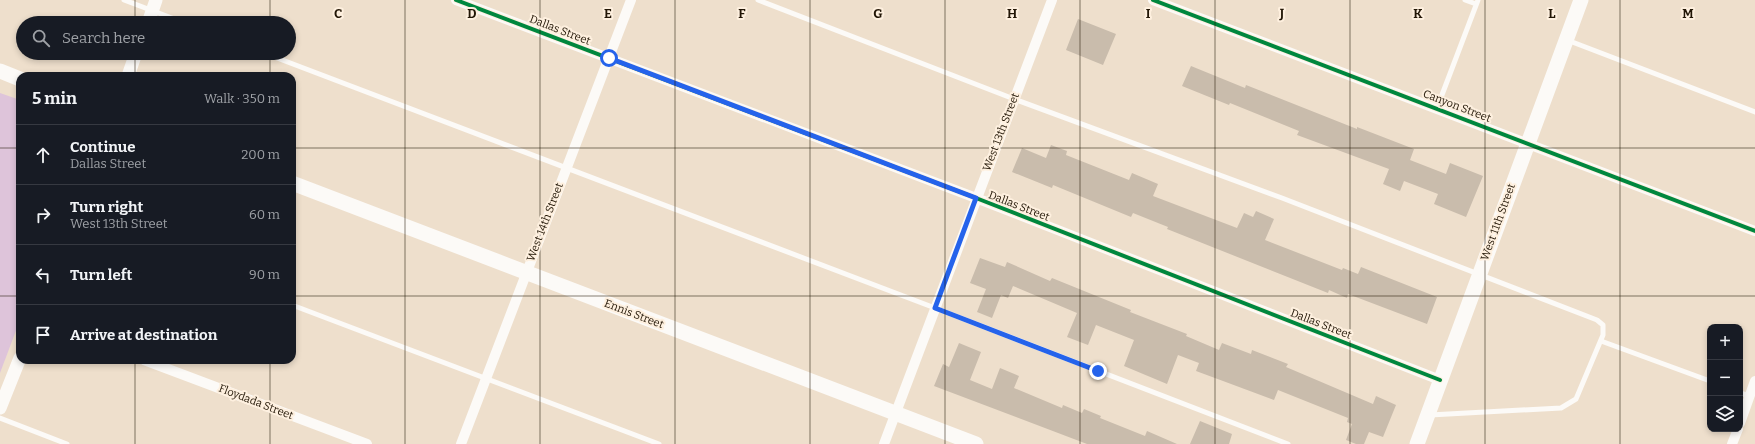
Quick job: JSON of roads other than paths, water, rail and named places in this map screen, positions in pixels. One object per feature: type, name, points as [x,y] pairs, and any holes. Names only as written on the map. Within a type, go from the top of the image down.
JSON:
[{"type":"main road","name":"West 11th Street","points":[[1416,444],[1581,0]]},
{"type":"main road","points":[[0,71],[16,77]]},
{"type":"main road","name":"Ennis Street","points":[[296,185],[976,444]]},
{"type":"street","name":"Dallas Street","points":[[456,0],[976,198],[1440,380]]},
{"type":"street","name":"West 14th Street","points":[[461,444],[525,273],[631,0]]},
{"type":"street","name":"West 13th Street","points":[[884,444],[1052,0]]},
{"type":"street","name":"Canyon Street","points":[[1153,0],[1527,142],[1755,231]]},
{"type":"street","points":[[129,72],[134,60]]},
{"type":"street","points":[[0,408],[18,364]]},
{"type":"street","name":"Floydada Street","points":[[155,364],[367,444]]},
{"type":"street","points":[[1743,406],[1745,394],[1755,381]]},
{"type":"street","points":[[1732,444],[1737,432]]},
{"type":"lane","points":[[124,0],[166,16]]},
{"type":"lane","points":[[758,0],[1282,198],[1479,276],[1596,320],[1603,325],[1601,341],[1576,399],[1561,408],[1427,415]]},
{"type":"lane","points":[[1437,108],[1477,2],[1465,0]]},
{"type":"lane","points":[[1566,40],[1652,71],[1755,112]]},
{"type":"lane","points":[[283,60],[1288,444]]},
{"type":"lane","points":[[296,307],[659,444]]},
{"type":"lane","points":[[1601,341],[1707,381]]},
{"type":"lane","points":[[0,418],[67,444]]}]
